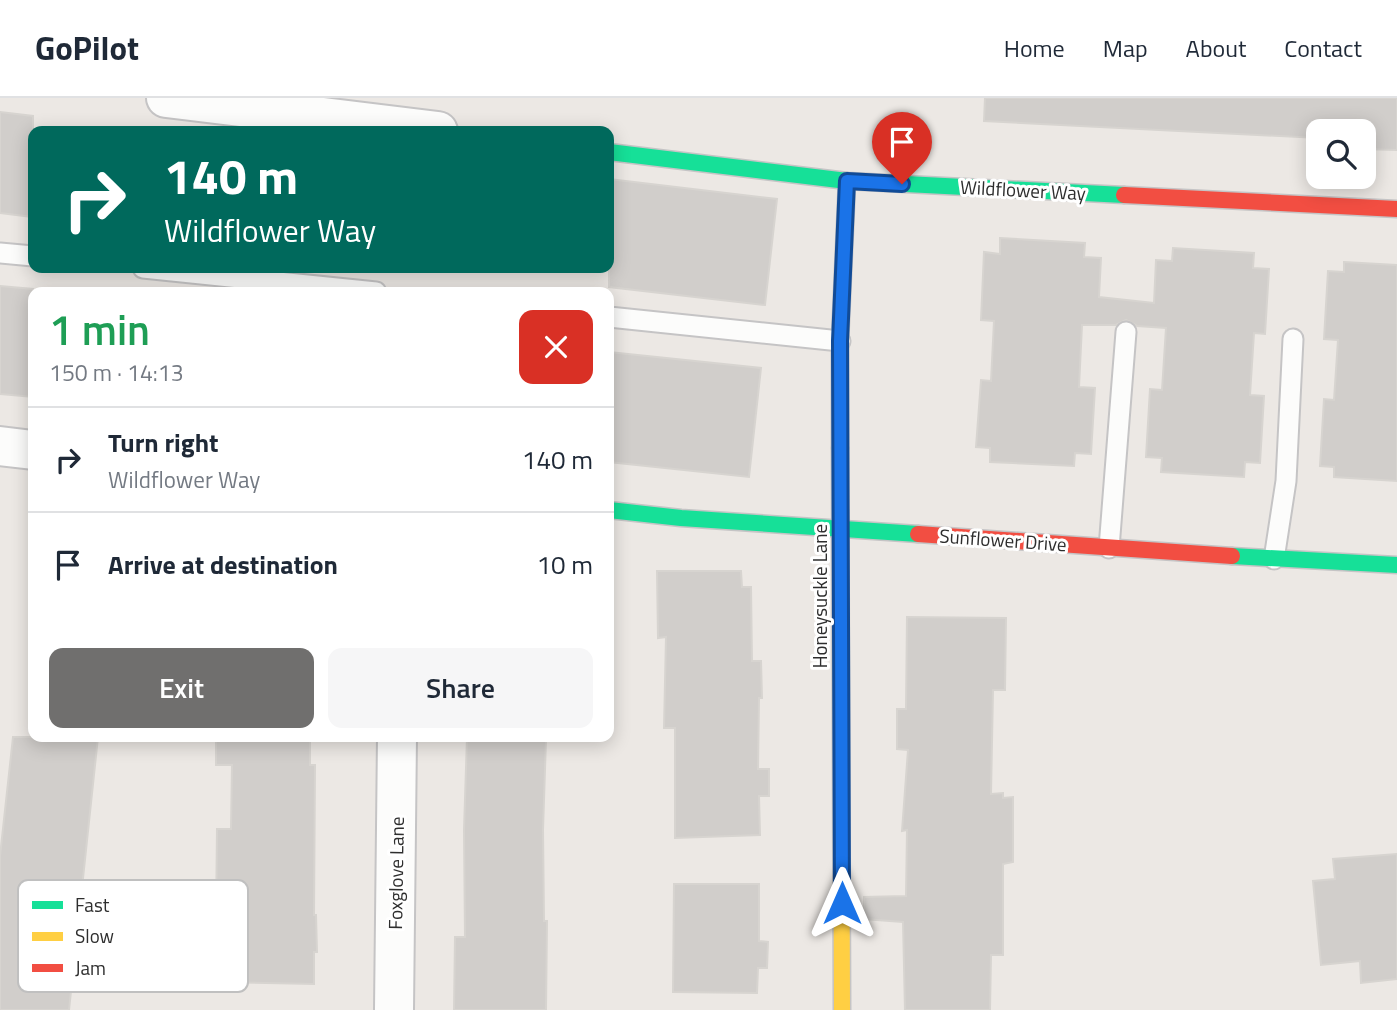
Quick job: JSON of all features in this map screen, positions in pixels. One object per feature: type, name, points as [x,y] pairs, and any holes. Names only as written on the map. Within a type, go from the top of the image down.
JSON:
[{"type":"street","points":[[166,98],[397,126]]},
{"type":"street","name":"Wildflower Way","points":[[614,153],[847,181],[1397,209]]},
{"type":"street","name":"Honeysuckle Lane","points":[[842,1010],[840,341],[847,181]]},
{"type":"street","points":[[0,446],[28,449]]},
{"type":"street","name":"Sunflower Drive","points":[[614,511],[681,518],[1110,548],[1397,565]]},
{"type":"street","name":"Foxglove Lane","points":[[394,1010],[397,742]]},
{"type":"lane","points":[[0,253],[28,256]]},
{"type":"lane","points":[[192,273],[327,287]]},
{"type":"lane","points":[[614,318],[840,341]]},
{"type":"lane","points":[[1110,548],[1126,332]]},
{"type":"lane","points":[[1274,559],[1286,481],[1293,340]]},
{"type":"building","points":[[985,98],[1397,98],[1397,150],[1376,149],[1376,119],[1306,119],[1306,137],[984,121]]},
{"type":"building","points":[[0,112],[33,116],[33,126],[28,126],[28,216],[0,213]]},
{"type":"building","points":[[614,180],[777,199],[765,305],[609,287],[609,273],[614,273]]},
{"type":"building","points":[[1000,238],[1085,243],[1084,257],[1101,258],[1099,297],[1154,303],[1156,260],[1172,261],[1173,248],[1254,253],[1253,268],[1269,269],[1265,334],[1254,333],[1250,395],[1264,396],[1260,463],[1245,462],[1244,477],[1161,472],[1162,458],[1146,457],[1150,389],[1162,390],[1166,328],[1137,326],[1126,320],[1116,325],[1082,325],[1079,387],[1095,388],[1091,454],[1075,453],[1074,466],[990,462],[990,448],[976,447],[981,380],[991,381],[994,321],[981,320],[984,252],[1000,254]]},
{"type":"building","points":[[1344,262],[1397,265],[1397,481],[1334,477],[1334,467],[1320,466],[1324,399],[1334,400],[1338,340],[1324,339],[1328,271],[1344,272]]},
{"type":"building","points":[[0,286],[28,289],[28,397],[0,394]]},
{"type":"building","points":[[614,353],[761,368],[749,477],[614,463]]},
{"type":"building","points":[[657,571],[741,571],[742,587],[751,587],[752,661],[761,661],[758,769],[769,769],[769,796],[759,796],[760,835],[675,838],[675,728],[664,728],[666,637],[658,638]]},
{"type":"building","points":[[907,617],[1006,618],[1005,690],[993,690],[991,794],[1003,793],[1003,798],[1013,797],[1013,862],[1003,864],[1003,955],[991,955],[990,1010],[905,1010],[903,922],[864,919],[864,897],[906,896],[907,830],[902,831],[908,750],[897,749],[897,709],[906,709]]},
{"type":"building","points":[[13,737],[28,737],[28,742],[97,742],[83,880],[18,880],[18,992],[71,992],[69,1010],[0,1010],[0,856]]},
{"type":"building","points":[[216,742],[310,742],[310,765],[315,765],[314,915],[317,952],[314,952],[314,984],[248,983],[248,880],[216,880],[217,829],[231,829],[232,765],[216,765]]},
{"type":"building","points":[[467,742],[546,742],[543,830],[544,921],[547,921],[546,1010],[454,1010],[455,937],[465,937]]},
{"type":"building","points":[[1397,854],[1397,979],[1361,983],[1360,961],[1321,965],[1313,881],[1335,879],[1333,859]]},
{"type":"building","points":[[674,884],[759,884],[759,941],[768,942],[767,968],[758,968],[757,993],[673,992]]},
{"type":"traffic: fast","points":[[614,153],[847,181],[1124,195]]},
{"type":"traffic: fast","points":[[840,448],[840,341],[847,181]]},
{"type":"traffic: fast","points":[[614,511],[681,518],[918,534]]},
{"type":"traffic: fast","points":[[1232,556],[1397,565]]},
{"type":"traffic: slow","points":[[840,448],[842,1010]]},
{"type":"traffic: jam","points":[[1124,195],[1397,209]]},
{"type":"traffic: jam","points":[[918,534],[1232,556]]},
{"type":"route","points":[[842,903],[840,341],[847,181],[902,184]]}]
